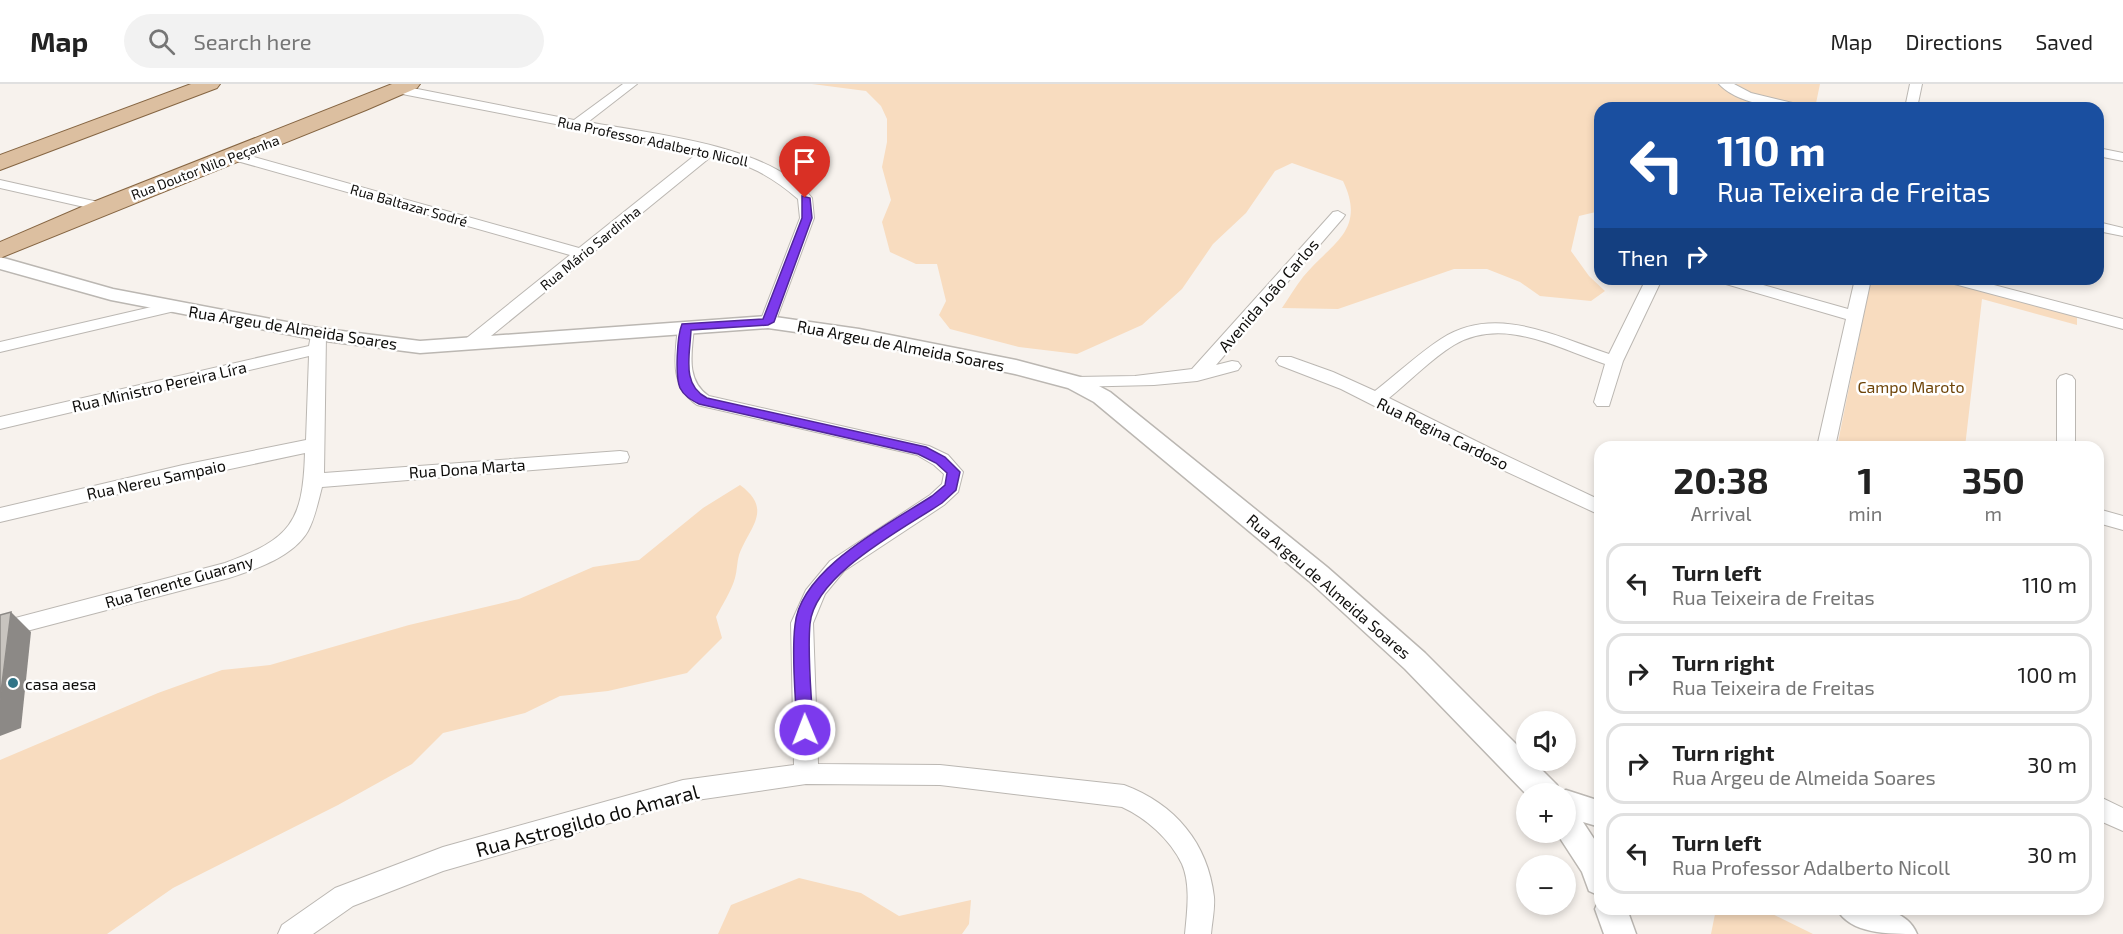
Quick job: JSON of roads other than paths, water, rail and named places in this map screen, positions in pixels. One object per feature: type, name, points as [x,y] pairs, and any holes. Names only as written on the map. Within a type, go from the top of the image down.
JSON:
[{"type":"main road","points":[[0,163],[210,84]]},
{"type":"main road","name":"Rua Doutor Nilo Peçanha","points":[[0,251],[102,207],[235,156],[403,87]]},
{"type":"street","points":[[578,124],[632,84]]},
{"type":"street","points":[[1725,84],[1748,96],[1772,102]]},
{"type":"street","points":[[1744,102],[1755,84]]},
{"type":"street","points":[[1912,102],[1916,84]]},
{"type":"street","name":"Rua Professor Adalberto Nicoll","points":[[403,87],[710,150],[751,160],[773,170],[805,198],[807,218],[768,322]]},
{"type":"street","name":"Rua Mário Sardinha","points":[[470,345],[710,150]]},
{"type":"street","points":[[2104,153],[2123,157]]},
{"type":"street","name":"Rua Baltazar Sodré","points":[[235,156],[583,254]]},
{"type":"street","points":[[0,184],[102,207]]},
{"type":"street","name":"Avenida João Carlos","points":[[1197,375],[1338,215]]},
{"type":"street","points":[[2104,227],[2123,232]]},
{"type":"street","name":"Rua Argeu de Almeida Soares","points":[[0,263],[111,294],[318,342],[420,347],[470,345],[768,322],[859,334],[1016,367],[1076,383],[1102,397],[1318,574],[1415,661],[1535,783]]},
{"type":"street","points":[[1603,402],[1614,361],[1651,285]]},
{"type":"street","points":[[1746,285],[1854,316]]},
{"type":"street","points":[[1827,441],[1862,285]]},
{"type":"street","points":[[1976,285],[2123,324]]},
{"type":"street","points":[[0,347],[173,307]]},
{"type":"street","points":[[686,327],[683,372],[686,387],[692,395],[703,401],[922,450],[941,460],[954,472],[951,487],[937,500],[837,566],[816,590],[802,623],[806,774]]},
{"type":"street","points":[[1376,399],[1448,342],[1470,332],[1492,327],[1515,328],[1614,361]]},
{"type":"street","name":"Rua Ministro Pereira Líra","points":[[0,423],[318,342]]},
{"type":"street","name":"Rua Tenente Guarany","points":[[0,630],[229,570],[258,559],[284,544],[299,529],[314,481],[318,342]]},
{"type":"street","name":"Rua Regina Cardoso","points":[[1285,362],[1376,399],[1474,449],[1594,505]]},
{"type":"street","points":[[1076,383],[1147,382],[1197,375],[1232,366]]},
{"type":"street","points":[[2066,380],[2066,441]]},
{"type":"street","name":"Rua Nereu Sampaio","points":[[0,515],[183,472],[314,445]]},
{"type":"street","name":"Rua Dona Marta","points":[[314,481],[620,457]]},
{"type":"street","points":[[2104,518],[2123,524]]},
{"type":"street","name":"Rua Astrogildo do Amaral","points":[[291,934],[344,897],[443,859],[683,791],[806,774],[940,775],[1124,796],[1146,806],[1169,826],[1194,861],[1201,899],[1198,934]]},
{"type":"street","points":[[1576,806],[1594,812]]},
{"type":"street","points":[[2104,810],[2123,820]]},
{"type":"street","points":[[1576,837],[1594,864]]},
{"type":"street","points":[[1613,915],[1620,934]]},
{"type":"street","points":[[1865,915],[1901,934]]},
{"type":"place","name":"casa aesa","points":[[13,683]]},
{"type":"park label","name":"Campo Maroto","points":[[1911,386]]}]
